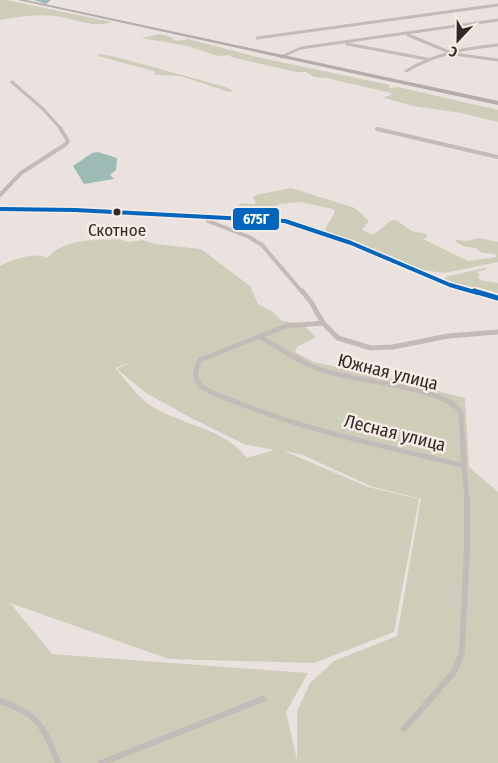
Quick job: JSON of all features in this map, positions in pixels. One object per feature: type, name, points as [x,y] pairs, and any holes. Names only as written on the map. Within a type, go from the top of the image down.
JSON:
[{"type":"main road","points":[[20,0],[498,104]]},
{"type":"main road","points":[[0,209],[75,210],[286,221],[373,252],[442,282],[471,292],[498,298]]},
{"type":"street","points":[[490,0],[498,5]]},
{"type":"street","points":[[257,38],[498,5]]},
{"type":"street","points":[[282,57],[299,49],[498,20]]},
{"type":"street","points":[[406,34],[449,53],[498,60]]},
{"type":"street","points":[[342,43],[428,59]]},
{"type":"street","points":[[406,71],[428,59],[449,53],[479,46],[498,45]]},
{"type":"street","points":[[0,195],[6,186],[26,170],[68,141],[66,135],[50,118],[12,82]]},
{"type":"street","points":[[377,129],[498,157]]},
{"type":"street","points":[[205,216],[208,221],[249,237],[262,245],[311,302],[323,323],[338,338],[371,348],[393,347],[448,336],[498,332]]},
{"type":"street","name":"Лесная улица","points":[[323,323],[286,326],[200,360],[195,376],[200,384],[220,395],[273,417],[464,466],[467,500],[467,544],[462,653],[454,672],[404,728]]},
{"type":"street","name":"Южная улица","points":[[259,336],[316,369],[400,386],[457,406],[461,413],[464,466]]},
{"type":"street","points":[[101,763],[263,698]]},
{"type":"street","points":[[0,701],[26,710],[36,718],[47,731],[58,763]]},
{"type":"green space","points":[[0,0],[112,22],[91,24],[48,15],[0,20]]},
{"type":"green space","points":[[160,34],[178,41],[188,39],[257,57],[390,85],[389,88],[398,87],[498,110],[498,122],[461,113],[413,106],[384,97],[391,95],[391,93],[314,77],[306,72],[296,72],[231,57],[230,55],[218,56],[187,46],[141,38]]},
{"type":"green space","points":[[100,54],[226,87],[233,91],[229,92],[180,76],[156,75],[154,71],[98,56]]},
{"type":"green space","points":[[291,188],[355,208],[369,221],[362,230],[373,235],[390,221],[396,220],[412,231],[426,234],[427,237],[423,239],[468,261],[496,257],[495,254],[482,253],[476,248],[462,246],[455,241],[479,238],[498,242],[498,262],[444,273],[423,270],[327,231],[325,229],[335,212],[333,209],[300,202],[280,204],[273,208],[246,209],[238,206],[241,203],[254,204],[256,202],[253,198],[256,195]]},
{"type":"green space","points":[[119,239],[128,242],[143,240],[155,244],[201,249],[250,286],[258,304],[273,312],[282,321],[302,324],[316,337],[297,347],[295,352],[314,362],[389,378],[465,398],[469,467],[498,492],[498,763],[0,763],[0,266],[30,256],[36,255],[47,258],[63,246],[72,243]],"holes":[[[131,362],[117,369],[146,393],[244,444],[274,450],[247,458],[227,440],[148,404],[115,368]],[[284,451],[303,455],[370,486],[421,499],[397,636],[334,661],[310,683],[297,711],[297,760],[286,712],[308,673],[52,654],[10,603],[169,659],[314,663],[394,632],[419,499],[368,487]]]},
{"type":"green space","points":[[485,268],[488,269],[476,272],[480,274],[478,276],[480,280],[498,283],[498,294],[445,280],[445,277]]},
{"type":"water","points":[[98,152],[117,158],[116,170],[110,175],[114,179],[84,184],[73,166],[92,153]]},
{"type":"waterway","points":[[37,0],[46,2],[48,0]]},
{"type":"transit line","name":"675Г","points":[[0,209],[75,210],[285,221],[351,243],[450,285],[498,298]]},
{"type":"place","name":"Скотное","points":[[117,212]]}]
